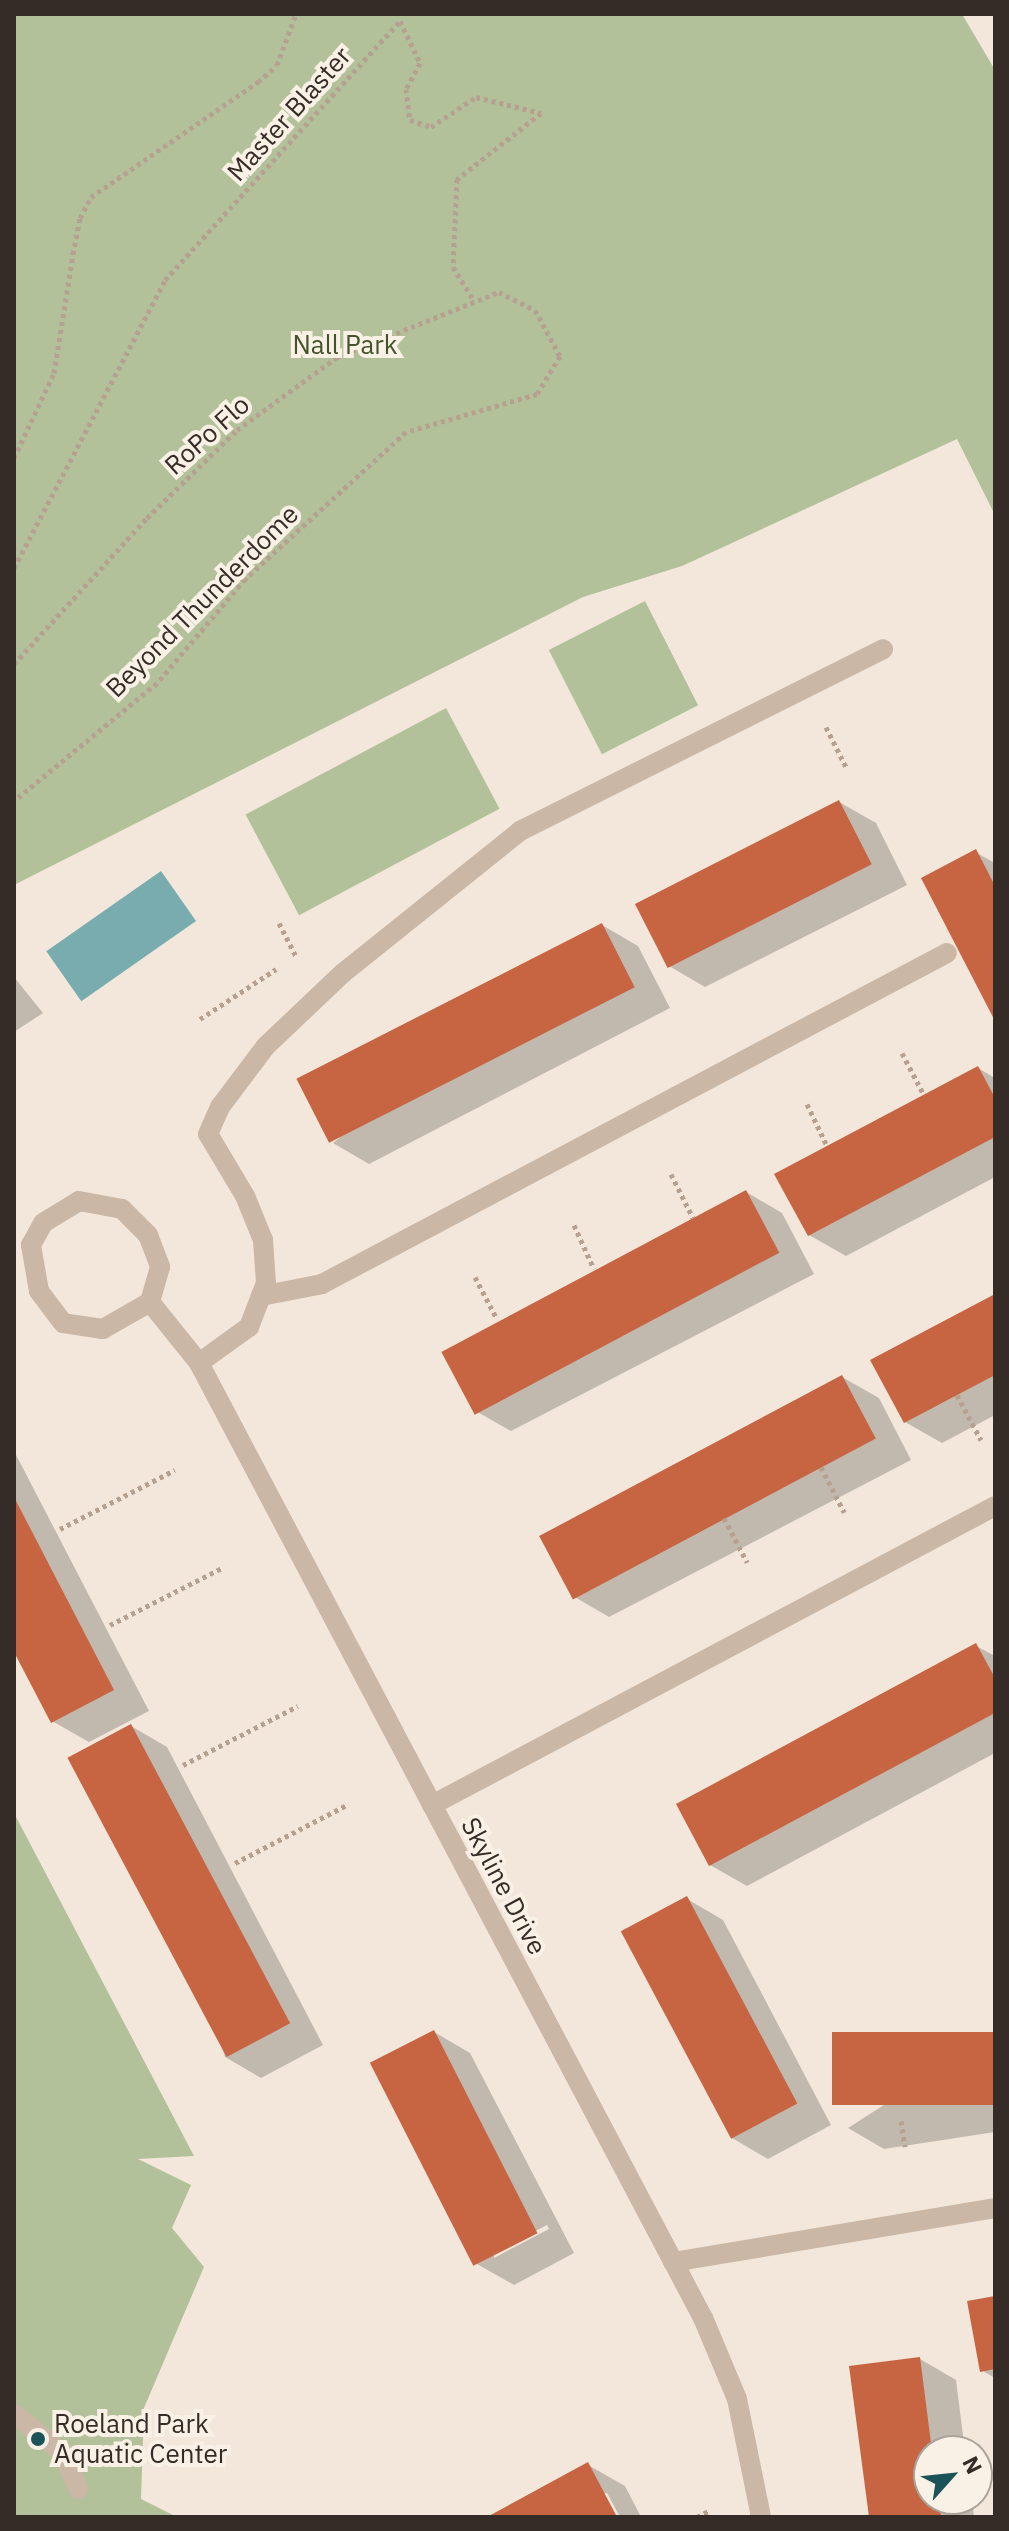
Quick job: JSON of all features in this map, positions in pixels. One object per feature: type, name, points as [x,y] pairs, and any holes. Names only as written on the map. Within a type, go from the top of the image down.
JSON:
[{"type":"street","points":[[199,1363],[249,1327],[266,1283],[263,1240],[238,1182],[208,1134],[220,1107],[266,1046],[343,973],[520,831],[883,649]]},
{"type":"street","points":[[261,1296],[322,1284],[947,953]]},
{"type":"street","points":[[79,1201],[122,1209],[148,1235],[160,1267],[150,1302],[103,1329],[63,1323],[39,1291],[31,1245],[43,1223],[79,1201]]},
{"type":"street","name":"Skyline Drive","points":[[150,1302],[199,1363],[673,2262],[737,2399],[761,2517]]},
{"type":"street","points":[[432,1805],[995,1506]]},
{"type":"street","points":[[673,2262],[995,2208]]},
{"type":"street","points":[[14,2414],[63,2453],[78,2489]]},
{"type":"path","points":[[14,458],[54,373],[75,242],[91,197],[258,82],[277,65],[296,14]]},
{"type":"path","name":"Master Blaster","points":[[14,568],[165,280],[400,21],[420,63],[406,89],[410,120],[431,127],[476,97],[541,113],[457,179],[453,267],[474,300]]},
{"type":"path","name":"Beyond Thunderdome","points":[[14,801],[157,683],[245,579],[406,432],[537,394],[560,356],[535,310],[499,292],[474,300]]},
{"type":"path","name":"RoPo Flo","points":[[14,664],[147,518],[237,430],[337,357],[474,300]]},
{"type":"path","points":[[826,727],[846,767]]},
{"type":"path","points":[[279,923],[296,956]]},
{"type":"path","points":[[200,1019],[276,969]]},
{"type":"path","points":[[902,1053],[924,1095]]},
{"type":"path","points":[[807,1104],[827,1146]]},
{"type":"path","points":[[671,1174],[693,1218]]},
{"type":"path","points":[[574,1225],[594,1269]]},
{"type":"path","points":[[475,1277],[497,1319]]},
{"type":"path","points":[[957,1395],[981,1440]]},
{"type":"path","points":[[821,1467],[844,1512]]},
{"type":"path","points":[[60,1529],[175,1470]]},
{"type":"path","points":[[724,1518],[747,1562]]},
{"type":"path","points":[[110,1625],[224,1567]]},
{"type":"path","points":[[183,1765],[298,1706]]},
{"type":"path","points":[[235,1863],[349,1804]]},
{"type":"path","points":[[901,2121],[905,2147]]},
{"type":"path","points":[[697,2517],[709,2511]]},
{"type":"green space","name":"Nall Park","points":[[14,14],[962,14],[995,70],[995,515],[957,439],[682,566],[583,597],[14,885]]},
{"type":"green space","points":[[645,601],[698,705],[602,754],[549,650]]},
{"type":"green space","points":[[446,708],[500,809],[299,915],[246,815]]},
{"type":"green space","points":[[14,1813],[194,2156],[138,2159],[191,2185],[172,2228],[204,2267],[144,2408],[141,2499],[177,2517],[14,2517]]},
{"type":"water","points":[[161,871],[196,921],[81,1001],[46,951]]},
{"type":"building","points":[[839,800],[872,864],[668,968],[635,904]]},
{"type":"building","points":[[976,849],[995,886],[995,1021],[921,878]]},
{"type":"building","points":[[602,923],[635,987],[329,1143],[296,1079]]},
{"type":"building","points":[[978,1066],[995,1098],[995,1137],[808,1236],[774,1174]]},
{"type":"building","points":[[746,1190],[779,1253],[475,1415],[441,1352]]},
{"type":"building","points":[[995,1294],[995,1375],[904,1423],[870,1360]]},
{"type":"building","points":[[842,1375],[876,1439],[573,1600],[539,1536]]},
{"type":"building","points":[[14,1497],[114,1690],[51,1723],[14,1652]]},
{"type":"building","points":[[976,1643],[995,1678],[995,1713],[709,1866],[676,1804]]},
{"type":"building","points":[[131,1724],[290,2023],[227,2057],[67,1758]]},
{"type":"building","points":[[687,1896],[797,2103],[731,2139],[621,1931]]},
{"type":"building","points":[[434,2030],[538,2233],[473,2266],[370,2063]]},
{"type":"building","points":[[832,2032],[995,2032],[995,2105],[832,2105]]},
{"type":"building","points":[[995,2296],[995,2369],[980,2372],[967,2301]]},
{"type":"building","points":[[920,2357],[930,2435],[913,2435],[913,2515],[941,2517],[869,2517],[849,2366]]},
{"type":"building","points":[[588,2462],[617,2517],[487,2517]]},
{"type":"place","name":"Roeland Park Aquatic Center","points":[[38,2439]]}]
